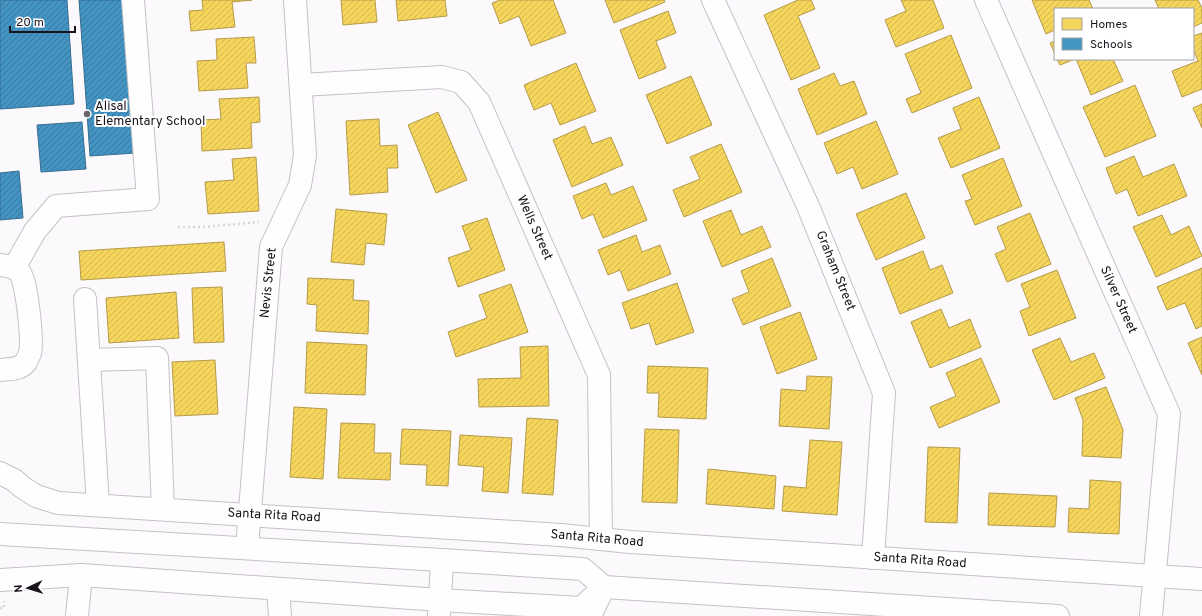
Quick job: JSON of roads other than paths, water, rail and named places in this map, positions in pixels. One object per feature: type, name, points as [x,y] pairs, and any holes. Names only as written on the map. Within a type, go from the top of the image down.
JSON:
[{"type":"street","points":[[0,370],[16,368],[25,363],[30,354],[31,339],[25,283],[21,274],[7,266],[56,206],[148,199],[132,0]]},
{"type":"street","name":"Nevis Street","points":[[247,548],[251,514],[271,247],[300,185],[305,155],[302,85],[295,0]]},
{"type":"street","name":"Graham Street","points":[[713,0],[808,206],[884,393],[873,558]]},
{"type":"street","name":"Silver Street","points":[[986,0],[1169,414],[1151,616]]},
{"type":"street","name":"Wells Street","points":[[302,85],[442,77],[461,82],[479,102],[599,375],[601,539]]},
{"type":"street","points":[[85,299],[98,505]]},
{"type":"street","points":[[89,360],[157,358],[163,509]]},
{"type":"street","name":"Santa Rita Road","points":[[0,473],[14,480],[36,496],[58,502],[553,534],[630,542],[1202,579]]},
{"type":"street","points":[[0,534],[583,569],[604,587],[944,612],[1058,616]]},
{"type":"street","points":[[439,608],[442,560]]},
{"type":"street","points":[[0,580],[82,576],[278,589],[439,608],[581,608],[604,587]]},
{"type":"street","points":[[77,616],[82,576]]},
{"type":"street","points":[[590,616],[604,587]]},
{"type":"street","points":[[278,589],[280,616]]},
{"type":"place","name":"Alisal Elementary School","points":[[87,114]]}]
